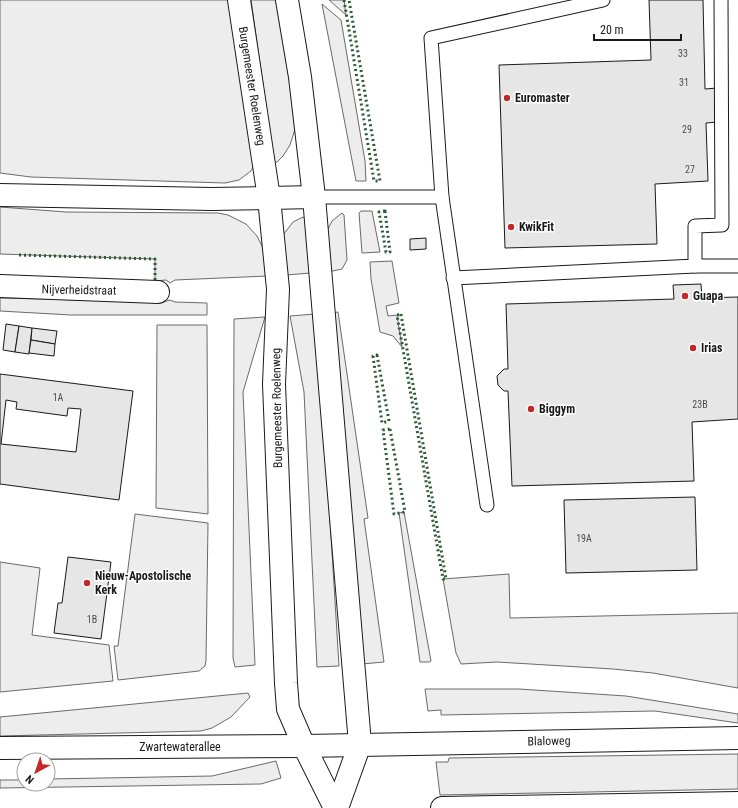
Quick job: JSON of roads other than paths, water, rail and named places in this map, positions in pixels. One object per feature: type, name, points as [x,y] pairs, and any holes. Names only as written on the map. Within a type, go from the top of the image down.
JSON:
[{"type":"main road","name":"Burgemeester Roelenweg","points":[[239,0],[269,198],[278,289],[274,384],[288,709],[304,746],[336,808]]},
{"type":"main road","name":"Burgemeester Roelenweg","points":[[287,0],[300,77],[314,197],[360,744],[336,808]]},
{"type":"main road","points":[[0,195],[212,198],[314,197]]},
{"type":"main road","name":"Nijverheidstraat","points":[[0,286],[158,292]]},
{"type":"main road","name":"Blaloweg","points":[[360,744],[738,738]]},
{"type":"main road","name":"Zwartewaterallee","points":[[0,748],[304,746],[360,744]]},
{"type":"main road","points":[[442,808],[738,803]]},
{"type":"lane","points":[[487,505],[442,197],[431,38],[603,0]]},
{"type":"lane","points":[[695,266],[695,226],[722,225],[721,0]]},
{"type":"lane","points":[[314,197],[442,197]]},
{"type":"lane","points":[[453,278],[695,266],[738,266]]},
{"type":"place","name":"Euromaster","points":[[507,98]]},
{"type":"place","name":"KwikFit","points":[[511,227]]},
{"type":"place","name":"Guapa","points":[[685,296]]},
{"type":"place","name":"Irias","points":[[693,348]]},
{"type":"place","name":"Biggym","points":[[531,409]]},
{"type":"place","name":"Nieuw-Apostolische Kerk","points":[[87,583]]}]
